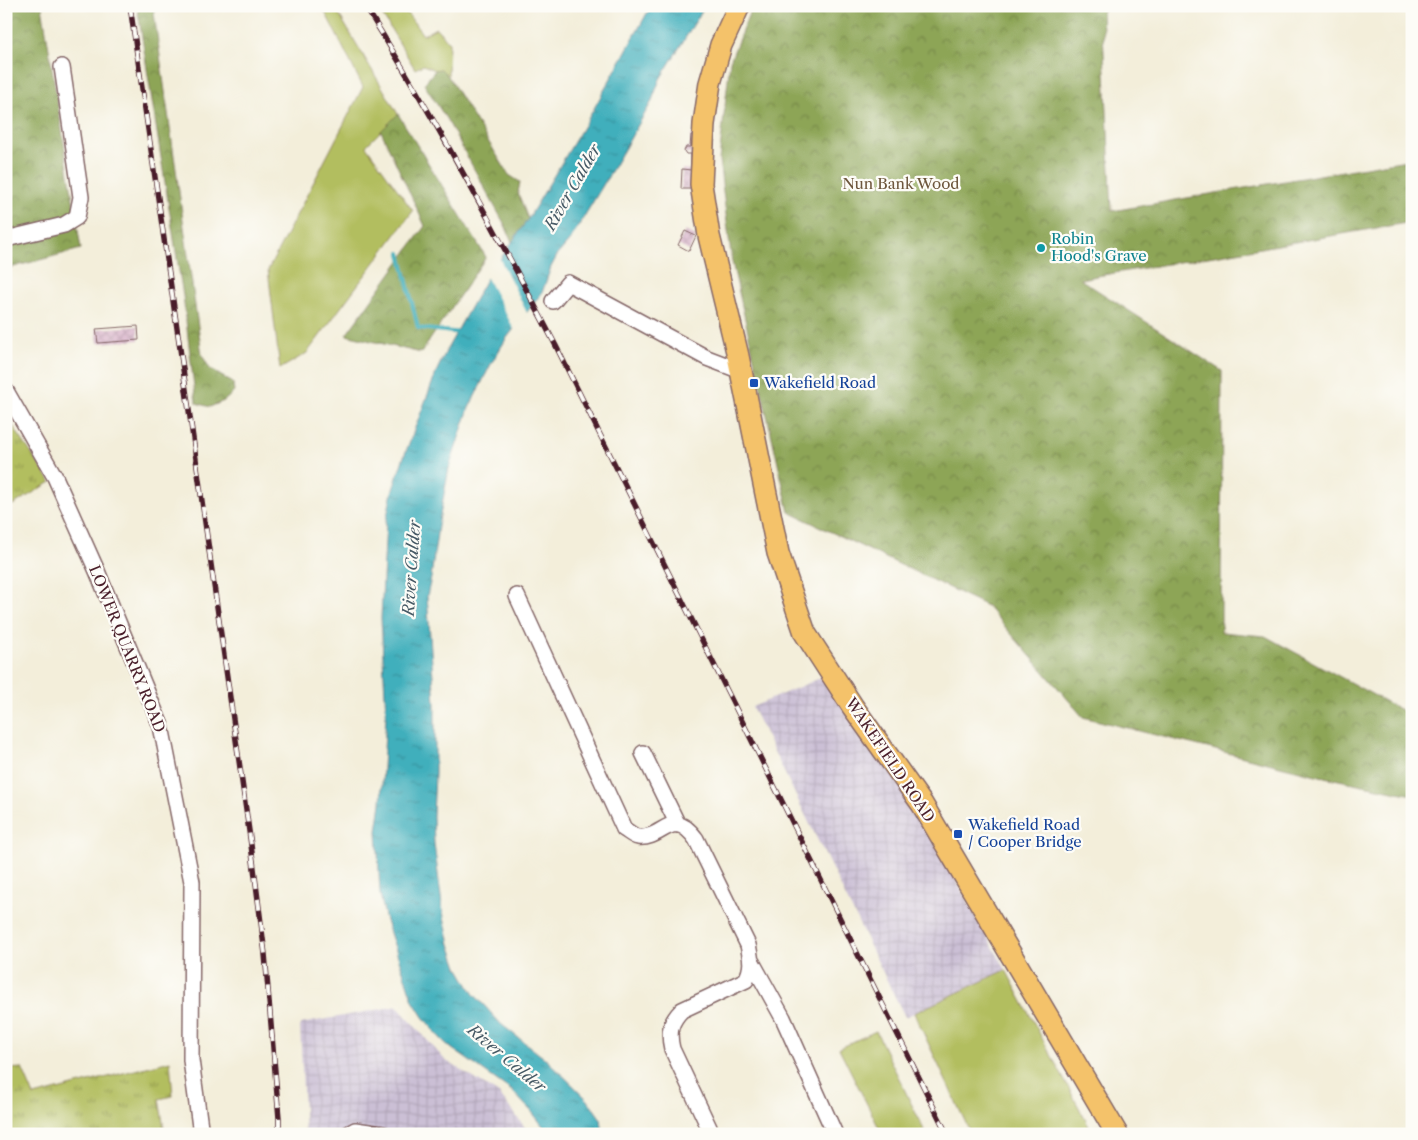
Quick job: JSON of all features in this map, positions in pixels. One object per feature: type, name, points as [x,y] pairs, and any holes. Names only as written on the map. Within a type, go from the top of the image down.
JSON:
[{"type":"highway","name":"WAKEFIELD ROAD","points":[[739,6],[721,45],[710,83],[704,124],[701,184],[708,236],[741,371],[778,553],[804,633],[853,707],[922,804],[1117,1134]]},
{"type":"street","points":[[6,239],[64,225],[77,217],[81,197],[62,68]]},
{"type":"street","points":[[552,301],[568,283],[707,358],[741,371]]},
{"type":"street","name":"LOWER QUARRY ROAD","points":[[6,391],[56,477],[97,571],[160,726],[192,882],[191,1060],[201,1134]]},
{"type":"street","points":[[517,596],[624,829],[632,835],[639,837],[647,836],[674,824],[683,826],[696,839],[748,945],[752,962],[783,1018],[835,1134]]},
{"type":"street","points":[[643,753],[678,825]]},
{"type":"street","points":[[712,1134],[672,1049],[670,1028],[674,1018],[682,1010],[746,980],[752,962]]},
{"type":"street","points":[[348,1134],[355,1130],[383,1134]]},
{"type":"shaded area","points":[[825,676],[917,811],[1006,970],[905,1017],[752,707]]},
{"type":"shaded area","points":[[397,1006],[445,1060],[499,1094],[530,1134],[305,1134],[300,1024]]},
{"type":"green space","points":[[6,6],[42,6],[81,249],[6,269]]},
{"type":"green space","points":[[137,6],[153,6],[202,355],[210,369],[233,383],[234,392],[224,401],[210,407],[196,403],[183,296]]},
{"type":"green space","points":[[322,6],[334,6],[398,114],[366,146],[413,211],[307,353],[280,369],[268,270],[363,87]]},
{"type":"green space","points":[[377,6],[402,6],[423,35],[436,28],[449,42],[448,76],[441,69],[435,70],[423,65],[415,69]]},
{"type":"green space","name":"Nun Bank Wood","points":[[752,6],[1108,6],[1102,12],[1112,211],[1412,159],[1412,222],[1080,279],[1222,371],[1221,632],[1265,636],[1412,716],[1412,795],[1324,777],[1083,717],[987,606],[789,512],[732,262],[719,160],[730,61]]},
{"type":"green space","points":[[441,69],[448,76],[509,175],[520,182],[518,193],[528,219],[512,242],[505,225],[447,120],[424,84],[435,70]]},
{"type":"green space","points":[[398,114],[486,257],[421,353],[346,335],[425,226],[381,131]]},
{"type":"green space","points":[[6,416],[51,482],[6,509]]},
{"type":"green space","points":[[1006,970],[1093,1134],[971,1134],[914,1013]]},
{"type":"green space","points":[[876,1031],[926,1134],[882,1134],[839,1048]]},
{"type":"green space","points":[[170,1061],[173,1096],[159,1099],[165,1134],[6,1134],[6,1069],[22,1068],[34,1096]]},
{"type":"water","name":"River Calder","points":[[651,6],[705,6],[660,79],[651,103],[608,177],[570,240],[558,254],[551,267],[542,293],[506,339],[469,408],[449,468],[427,596],[435,703],[434,843],[443,912],[450,944],[458,967],[473,993],[501,1024],[548,1061],[587,1099],[601,1119],[603,1134],[549,1134],[512,1091],[451,1048],[423,1017],[413,1001],[386,921],[380,894],[377,831],[381,803],[386,715],[381,618],[386,521],[392,492],[403,459],[447,349],[485,281],[528,219],[592,112]]},
{"type":"pier","points":[[499,257],[528,315],[515,331],[486,276]]},
{"type":"building","points":[[691,135],[700,135],[698,189],[681,189],[682,169],[691,170],[691,154],[686,154],[684,151],[686,147],[690,147]]},
{"type":"building","points":[[685,231],[696,236],[689,251],[678,245]]},
{"type":"building","points":[[138,326],[139,340],[98,343],[96,329]]},
{"type":"waterway","points":[[400,253],[418,328],[461,333]]},
{"type":"railway","points":[[130,6],[251,845],[265,954],[279,1134]]},
{"type":"railway","points":[[365,6],[416,89],[464,174],[556,346],[947,1134]]},
{"type":"place","name":"Robin Hood's Grave","points":[[1041,248]]},
{"type":"place","name":"Wakefield Road","points":[[754,383]]},
{"type":"place","name":"Wakefield Road / Cooper Bridge","points":[[958,834]]}]
